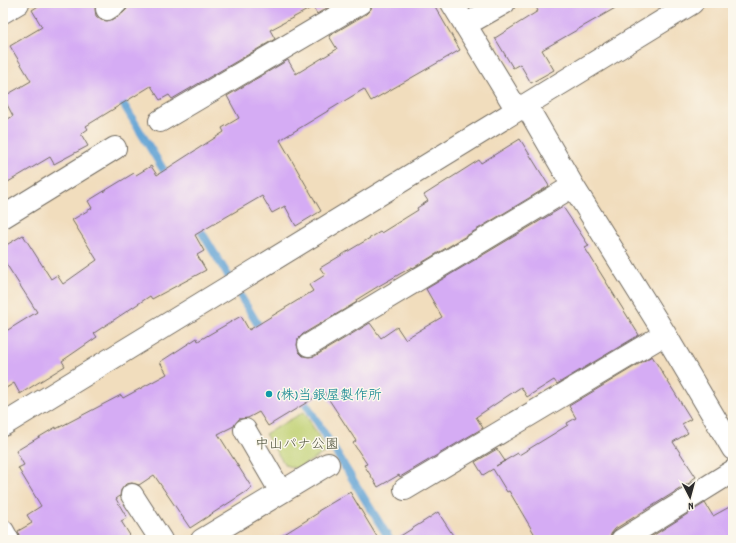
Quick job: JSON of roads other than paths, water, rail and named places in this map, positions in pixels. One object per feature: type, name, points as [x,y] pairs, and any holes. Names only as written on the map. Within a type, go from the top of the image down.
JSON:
[{"type":"street","points":[[3,12],[18,3]]},
{"type":"street","points":[[160,121],[360,3]]},
{"type":"street","points":[[452,3],[573,186],[665,334],[733,449]]},
{"type":"street","points":[[466,25],[504,3]]},
{"type":"street","points":[[3,425],[692,3]]},
{"type":"street","points":[[3,217],[115,148]]},
{"type":"street","points":[[309,345],[573,186]]},
{"type":"street","points":[[405,489],[665,334]]},
{"type":"street","points":[[245,430],[281,492]]},
{"type":"street","points":[[202,540],[328,464]]},
{"type":"street","points":[[622,540],[733,471]]},
{"type":"street","points":[[132,495],[161,540]]},
{"type":"street","points":[[3,531],[8,540]]},
{"type":"waterway","points":[[118,95],[169,179]]},
{"type":"waterway","points":[[196,223],[263,333]]},
{"type":"waterway","points":[[300,394],[390,540]]},
{"type":"place","name":"(株)当銀屋製作所","points":[[269,394]]},
{"type":"park label","name":"中山パナ公園","points":[[297,443]]}]
